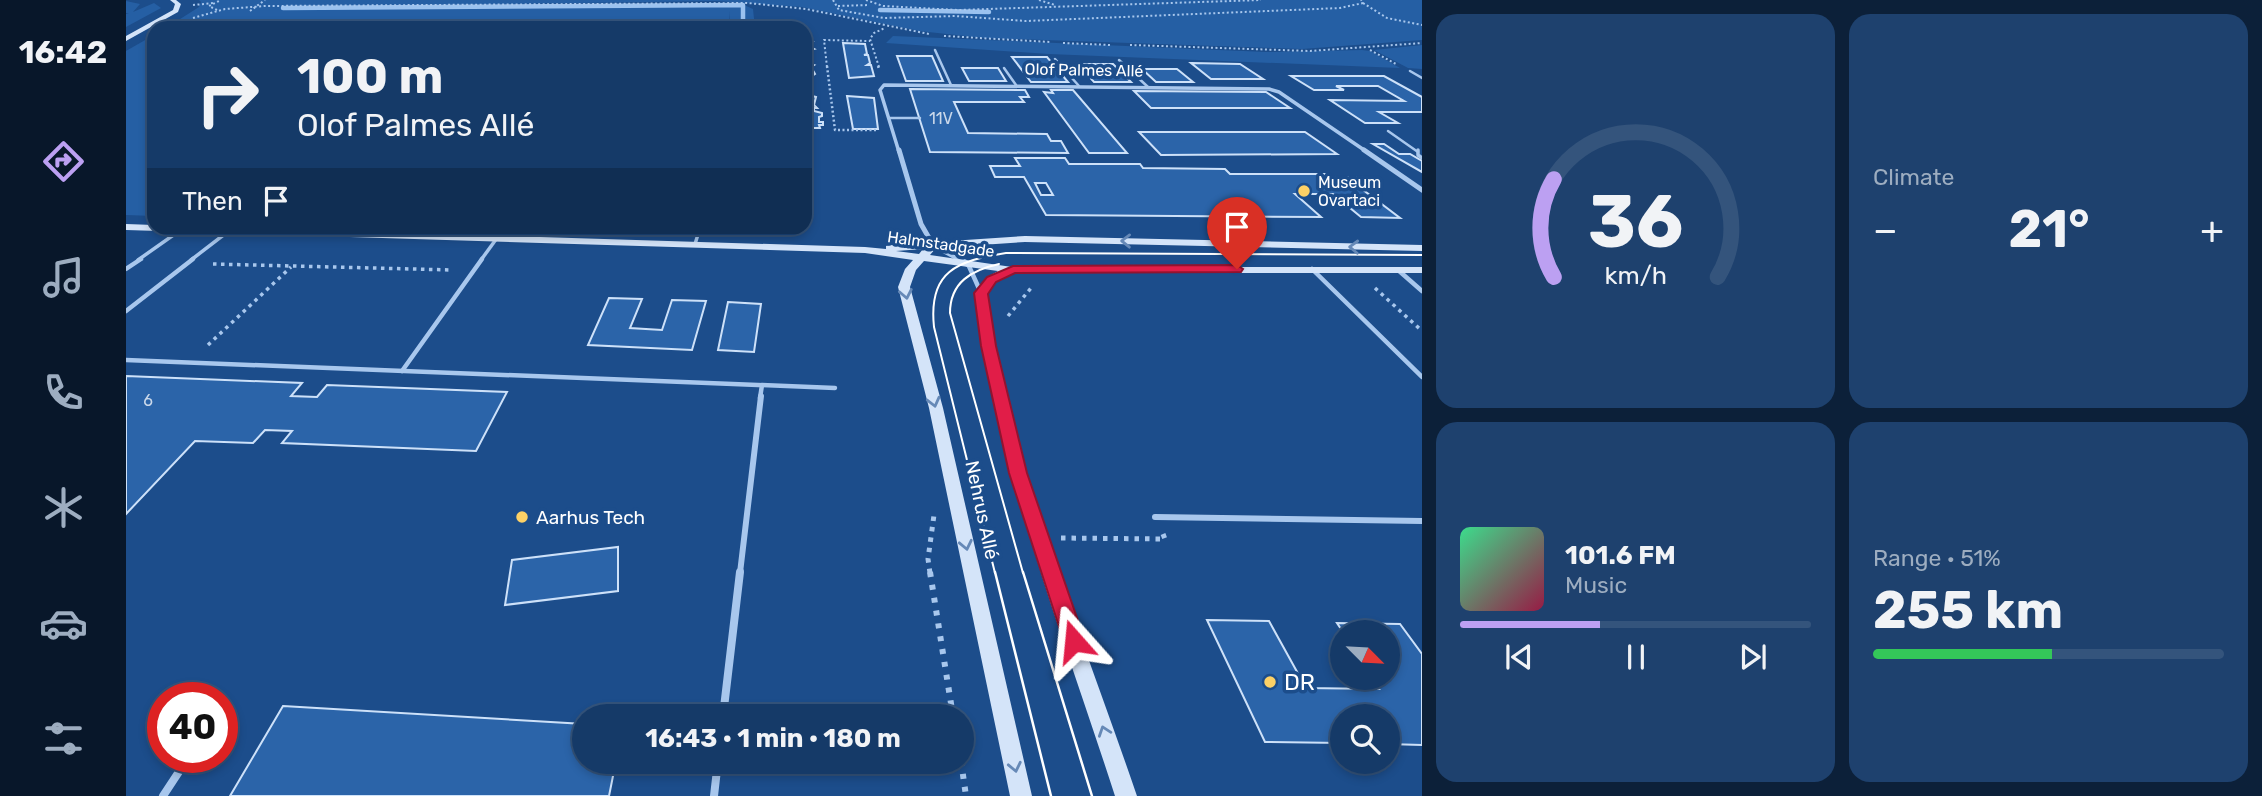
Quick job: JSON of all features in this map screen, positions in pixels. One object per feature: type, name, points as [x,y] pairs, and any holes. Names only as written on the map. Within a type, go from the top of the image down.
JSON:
[{"type":"street","points":[[157,21],[176,10],[178,4],[173,0]]},
{"type":"street","points":[[126,39],[147,27]]},
{"type":"street","points":[[884,85],[880,90],[921,224],[933,244],[968,264]]},
{"type":"street","name":"Olof Palmes Allé","points":[[884,85],[1259,88],[1279,92],[1422,190]]},
{"type":"street","name":"Halmstadgade","points":[[126,227],[147,228]]},
{"type":"street","name":"Halmstadgade","points":[[397,235],[864,250],[1013,270]]},
{"type":"street","points":[[933,244],[1025,239],[1422,248]]},
{"type":"street","name":"Halmstadgade","points":[[864,250],[933,244]]},
{"type":"street","name":"Nehrus Allé","points":[[933,244],[907,274],[904,287],[936,408],[1021,796]]},
{"type":"street","points":[[1126,796],[1018,473],[988,346],[981,293],[991,280],[1013,270],[1422,270]]},
{"type":"lane","points":[[935,50],[951,85]]},
{"type":"lane","points":[[1055,59],[1079,86]]},
{"type":"lane","points":[[1119,60],[1148,87]]},
{"type":"lane","points":[[1004,68],[1016,85]]},
{"type":"lane","points":[[1410,71],[1422,78]]},
{"type":"lane","points":[[890,118],[919,118]]},
{"type":"lane","points":[[1388,131],[1418,150],[1418,155],[1422,158]]},
{"type":"lane","points":[[126,269],[174,235]]},
{"type":"lane","points":[[126,311],[224,235]]},
{"type":"lane","points":[[695,244],[698,235]]},
{"type":"lane","points":[[402,371],[497,238]]},
{"type":"lane","points":[[968,264],[981,293]]},
{"type":"lane","points":[[1312,269],[1422,377]]},
{"type":"lane","points":[[1397,270],[1422,291]]},
{"type":"lane","points":[[126,360],[835,388]]},
{"type":"lane","points":[[724,704],[762,385]]},
{"type":"lane","points":[[1155,517],[1422,521]]},
{"type":"lane","points":[[163,796],[178,773]]},
{"type":"lane","points":[[714,796],[717,774]]},
{"type":"path","points":[[218,10],[209,6],[221,0]]},
{"type":"path","points":[[250,11],[265,0]]},
{"type":"path","points":[[563,3],[581,0]]},
{"type":"path","points":[[833,0],[839,16]]},
{"type":"path","points":[[866,0],[880,7],[944,9],[1261,0]]},
{"type":"path","points":[[1039,0],[1059,6]]},
{"type":"path","points":[[838,8],[865,16],[1051,20],[1240,14],[1340,8],[1362,2],[1387,18],[1422,26]]},
{"type":"path","points":[[191,21],[197,16],[218,10],[256,6],[748,3],[806,9],[929,34]]},
{"type":"path","points":[[838,8],[874,5]]},
{"type":"path","points":[[863,22],[865,16],[880,7]]},
{"type":"path","points":[[194,21],[200,16],[218,10]]},
{"type":"path","points":[[884,85],[870,41],[874,33],[886,27]]},
{"type":"path","points":[[940,36],[1110,44]]},
{"type":"path","points":[[870,41],[824,40],[835,130],[893,130]]},
{"type":"path","points":[[1123,45],[1245,50],[1366,48],[1422,43]]},
{"type":"path","points":[[1366,48],[1410,71]]},
{"type":"path","points":[[1060,64],[1124,64]]},
{"type":"path","points":[[1329,177],[1345,178]]},
{"type":"path","points":[[187,264],[451,271],[458,265]]},
{"type":"path","points":[[190,362],[292,267]]},
{"type":"path","points":[[1003,323],[1037,283]]},
{"type":"path","points":[[1373,287],[1422,331]]},
{"type":"path","points":[[936,506],[928,559],[951,704]]},
{"type":"path","points":[[1039,537],[1166,539],[1155,517]]},
{"type":"path","points":[[963,774],[966,796]]},
{"type":"shaded area","points":[[199,0],[1422,0],[1422,40],[1302,49],[984,38],[919,31],[802,7],[716,1],[291,7],[744,5],[753,9],[754,21],[729,21],[730,11],[729,21],[177,21],[199,7]]},
{"type":"shaded area","points":[[126,1],[140,4],[133,12],[154,3],[161,8],[126,27],[126,14],[129,13],[126,13]]},
{"type":"shaded area","points":[[893,36],[1266,52],[1362,50],[1370,51],[1400,68],[1049,54],[886,43]]},
{"type":"shaded area","points":[[147,39],[147,216],[126,215],[126,51]]},
{"type":"shaded area","points":[[1422,45],[1422,69],[1408,68],[1374,50]]},
{"type":"building","points":[[843,43],[865,44],[867,54],[864,55],[868,55],[870,63],[867,65],[871,65],[874,76],[849,78]]},
{"type":"building","points":[[897,56],[932,56],[943,81],[906,81]]},
{"type":"building","points":[[1012,57],[1047,57],[1068,82],[1031,82]]},
{"type":"building","points":[[1191,63],[1240,64],[1263,79],[1211,79]]},
{"type":"building","points":[[1078,64],[1113,64],[1131,82],[1094,82]]},
{"type":"building","points":[[962,68],[998,68],[1006,81],[969,81]]},
{"type":"building","points":[[1142,69],[1177,69],[1193,82],[1156,82]]},
{"type":"building","points":[[1291,76],[1384,76],[1422,97],[1422,112],[1379,112],[1398,123],[1365,123],[1330,100],[1404,101],[1378,86],[1336,86],[1344,90],[1314,90]]},
{"type":"building","points":[[910,89],[1025,90],[1029,97],[1020,97],[1024,102],[954,102],[968,133],[1047,134],[1051,141],[1061,141],[1068,153],[930,152]]},
{"type":"building","points":[[1051,90],[1073,90],[1127,153],[1089,153],[1044,92],[1053,93]]},
{"type":"building","points":[[1134,91],[1266,92],[1290,108],[1151,108]]},
{"type":"building","points":[[812,96],[816,97],[814,105],[817,108],[814,108],[814,111],[822,113],[819,122],[823,122],[823,125],[819,125],[820,128],[812,128]]},
{"type":"building","points":[[847,96],[874,98],[878,129],[853,129]]},
{"type":"building","points":[[1139,132],[1305,132],[1337,154],[1161,155]]},
{"type":"building","points":[[1373,144],[1384,144],[1399,154],[1410,154],[1422,161],[1422,172]]},
{"type":"building","points":[[1015,158],[1065,158],[1069,164],[1140,164],[1143,168],[1225,169],[1230,174],[1325,174],[1332,180],[1350,180],[1400,218],[1361,217],[1333,194],[1295,194],[1321,217],[1046,215],[1024,177],[995,177],[990,166],[1020,166]],"holes":[[[1035,183],[1046,183],[1053,195],[1041,195]]]},
{"type":"building","points":[[609,298],[642,299],[630,328],[662,330],[672,300],[706,301],[692,350],[588,345]]},
{"type":"building","points":[[728,302],[761,304],[754,352],[718,350]]},
{"type":"building","points":[[126,376],[302,383],[291,396],[317,397],[327,385],[507,392],[476,451],[282,443],[292,431],[265,430],[253,443],[195,441],[126,514]]},
{"type":"building","points":[[618,547],[618,591],[505,605],[512,560]]},
{"type":"building","name":"DR","points":[[1207,620],[1269,621],[1306,688],[1400,690],[1400,624],[1422,654],[1422,745],[1400,744],[1400,704],[1330,704],[1330,743],[1265,742]]},
{"type":"building","points":[[283,706],[572,723],[572,774],[613,774],[609,796],[230,796]]},
{"type":"waterway","points":[[283,8],[743,5],[743,21]]},
{"type":"waterway","points":[[880,10],[989,12]]},
{"type":"tram line","points":[[995,573],[934,327],[933,308],[936,293],[949,272],[973,260],[1006,253],[1422,255]]},
{"type":"tram line","points":[[999,264],[964,279],[954,293],[950,313],[1023,573]]},
{"type":"tram line","points":[[995,572],[1051,796]]},
{"type":"tram line","points":[[1023,572],[1092,796]]},
{"type":"place","name":"Museum Ovartaci","points":[[1304,191]]},
{"type":"place","name":"Aarhus Tech","points":[[522,517]]},
{"type":"place","name":"DR","points":[[1270,682]]},
{"type":"route","points":[[1074,641],[1018,473],[988,346],[981,293],[997,275],[1013,270],[1237,269]]}]
